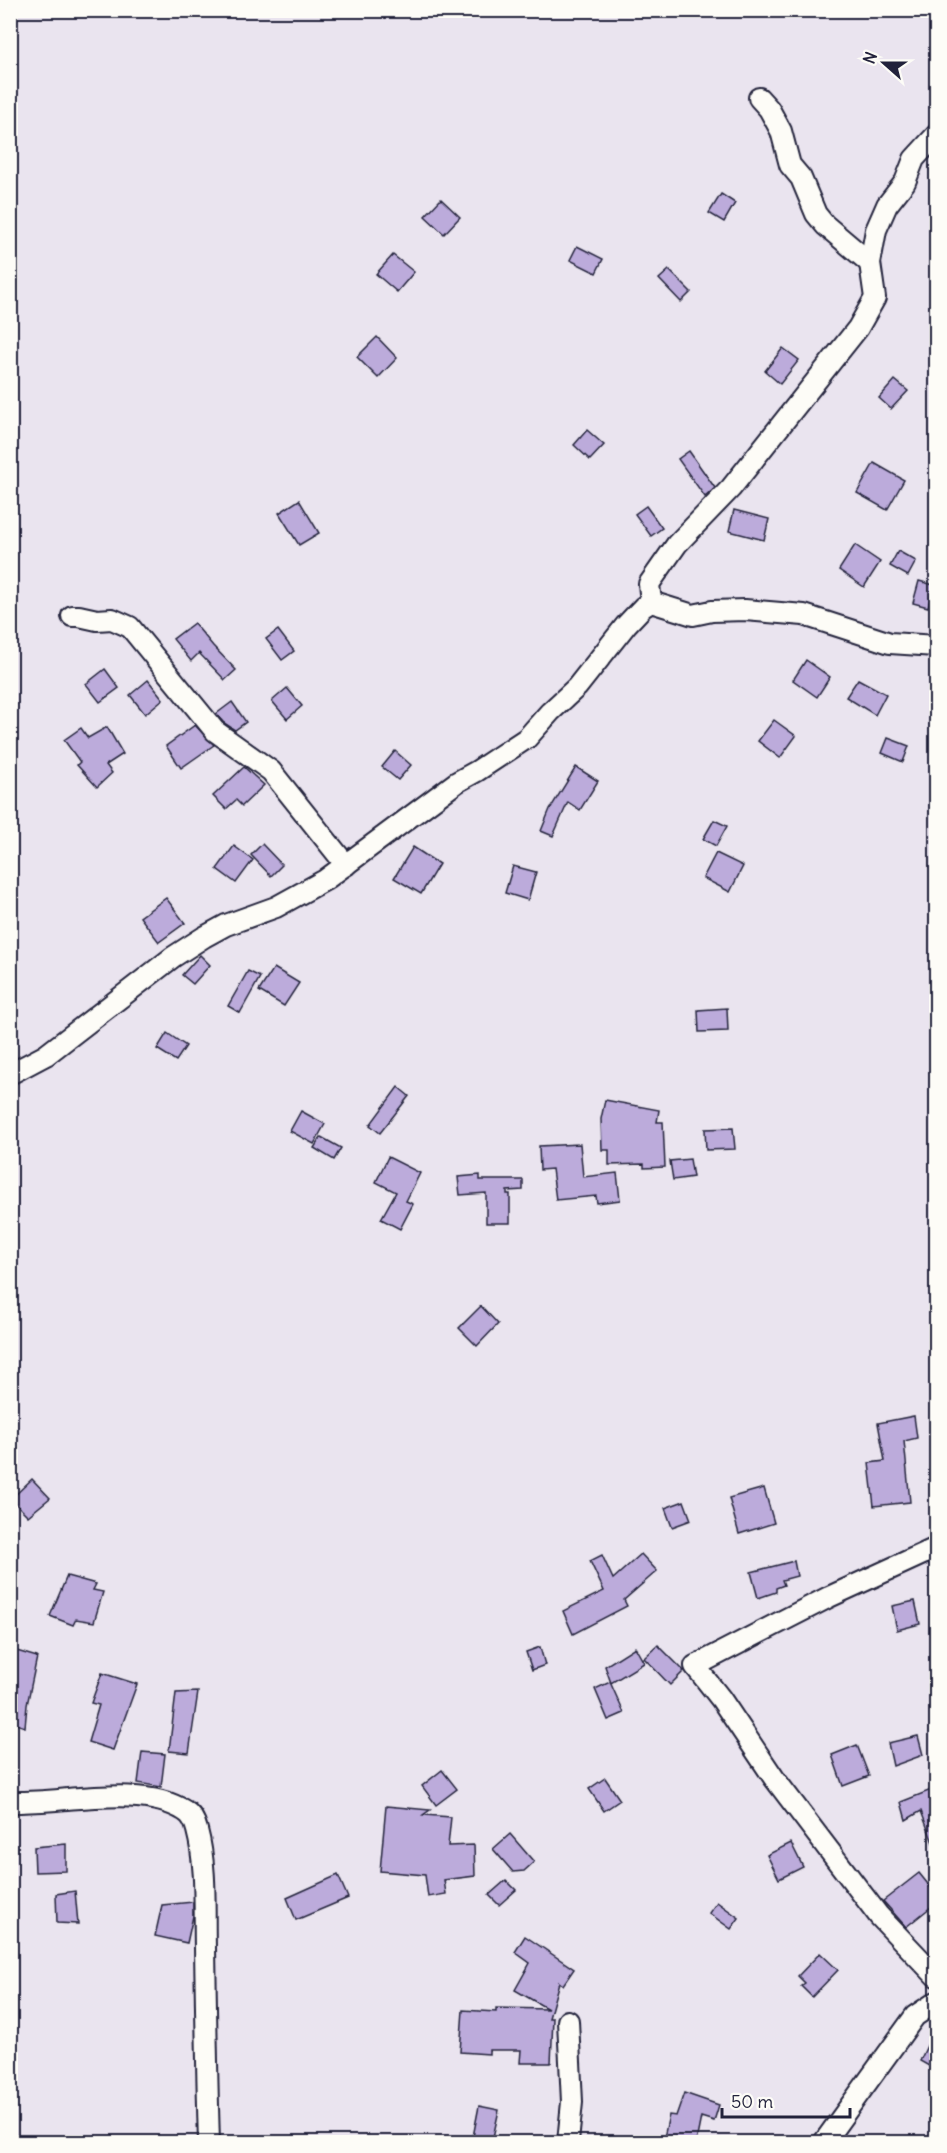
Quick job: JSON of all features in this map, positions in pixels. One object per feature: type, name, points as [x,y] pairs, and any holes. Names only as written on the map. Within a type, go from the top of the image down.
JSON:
[{"type":"street","points":[[759,98],[769,109],[781,131],[790,165],[801,178],[816,214],[825,225],[870,263]]},
{"type":"street","points":[[651,602],[649,584],[676,544],[731,488],[858,328],[875,298],[870,263],[876,230],[887,206],[905,183],[914,159],[936,135]]},
{"type":"street","points":[[10,1074],[46,1055],[173,957],[226,925],[276,907],[325,880],[457,782],[527,738],[577,687],[626,625],[651,602],[693,615],[712,611],[745,610],[804,615],[890,643],[936,646]]},
{"type":"street","points":[[72,616],[97,620],[112,619],[130,627],[215,730],[271,771],[346,865]]},
{"type":"street","points":[[936,1548],[829,1598],[695,1666],[722,1699],[774,1778],[879,1916],[936,1976]]},
{"type":"street","points":[[10,1802],[135,1797],[156,1800],[176,1807],[192,1817],[197,1830],[203,1881],[209,2142]]},
{"type":"street","points":[[824,2142],[915,2016],[936,2002]]},
{"type":"street","points":[[568,2021],[572,2102],[568,2142]]},
{"type":"building","points":[[721,194],[735,203],[724,222],[709,213]]},
{"type":"building","points":[[441,199],[460,217],[444,234],[425,216]]},
{"type":"building","points":[[577,246],[603,259],[596,273],[570,260]]},
{"type":"building","points":[[393,255],[414,272],[397,292],[376,274]]},
{"type":"building","points":[[669,270],[691,292],[681,302],[659,279]]},
{"type":"building","points":[[377,337],[397,358],[378,378],[357,357]]},
{"type":"building","points":[[783,348],[799,360],[780,384],[765,371]]},
{"type":"building","points":[[895,380],[908,391],[891,409],[879,398]]},
{"type":"building","points":[[587,430],[604,445],[590,460],[574,445]]},
{"type":"building","points":[[689,451],[715,488],[705,497],[678,459]]},
{"type":"building","points":[[874,463],[904,480],[887,510],[857,493]]},
{"type":"building","points":[[299,500],[319,533],[299,545],[279,513]]},
{"type":"building","points":[[646,506],[662,528],[651,536],[635,514]]},
{"type":"building","points":[[734,510],[769,519],[764,540],[729,531]]},
{"type":"building","points":[[855,545],[880,562],[864,587],[839,570]]},
{"type":"building","points":[[898,551],[916,561],[908,576],[890,566]]},
{"type":"building","points":[[919,581],[934,585],[928,607],[913,603]]},
{"type":"building","points":[[194,623],[236,670],[225,680],[199,653],[191,661],[173,639]]},
{"type":"building","points":[[278,630],[294,651],[282,660],[266,639]]},
{"type":"building","points":[[806,660],[830,677],[817,697],[793,680]]},
{"type":"building","points":[[105,669],[119,688],[100,702],[86,684]]},
{"type":"building","points":[[858,679],[886,694],[875,715],[846,697]]},
{"type":"building","points":[[148,680],[163,699],[145,714],[130,695]]},
{"type":"building","points":[[287,688],[302,706],[287,719],[272,701]]},
{"type":"building","points":[[232,702],[246,722],[235,730],[216,714]]},
{"type":"building","points":[[774,720],[796,736],[780,758],[758,741]]},
{"type":"building","points":[[195,725],[214,745],[181,768],[166,746]]},
{"type":"building","points":[[107,727],[123,754],[106,765],[112,773],[97,787],[77,765],[80,762],[64,740],[81,728],[88,738]]},
{"type":"building","points":[[888,738],[909,746],[903,762],[882,753]]},
{"type":"building","points":[[395,751],[411,765],[398,780],[382,767]]},
{"type":"building","points":[[244,767],[264,785],[242,806],[236,800],[226,809],[213,796]]},
{"type":"building","points":[[576,767],[598,781],[580,810],[568,802],[553,836],[541,831],[550,809]]},
{"type":"building","points":[[714,820],[727,826],[716,846],[703,839]]},
{"type":"building","points":[[262,844],[282,865],[271,876],[251,855]]},
{"type":"building","points":[[234,846],[253,860],[236,883],[217,869]]},
{"type":"building","points":[[413,847],[439,864],[421,894],[394,878]]},
{"type":"building","points":[[716,853],[743,866],[730,892],[703,878]]},
{"type":"building","points":[[513,866],[536,872],[528,900],[505,893]]},
{"type":"building","points":[[166,898],[185,923],[159,942],[140,917]]},
{"type":"building","points":[[200,955],[210,965],[193,984],[182,975]]},
{"type":"building","points":[[274,968],[299,983],[284,1006],[259,991]]},
{"type":"building","points":[[248,971],[260,977],[240,1013],[228,1006]]},
{"type":"building","points":[[727,1008],[728,1031],[699,1032],[698,1010]]},
{"type":"building","points":[[167,1033],[186,1046],[176,1061],[157,1049]]},
{"type":"building","points":[[398,1087],[409,1096],[380,1133],[370,1125]]},
{"type":"building","points":[[605,1100],[659,1110],[657,1122],[663,1122],[665,1167],[644,1168],[644,1164],[609,1165],[609,1150],[602,1150],[601,1119]]},
{"type":"building","points":[[301,1111],[325,1124],[314,1144],[290,1131]]},
{"type":"building","points":[[733,1128],[735,1149],[706,1150],[705,1129]]},
{"type":"building","points":[[321,1137],[341,1148],[334,1160],[314,1148]]},
{"type":"building","points":[[580,1144],[583,1177],[617,1173],[620,1200],[597,1203],[596,1196],[556,1200],[552,1169],[540,1170],[539,1146]]},
{"type":"building","points":[[388,1157],[420,1173],[406,1201],[413,1204],[400,1229],[381,1219],[396,1192],[376,1182]]},
{"type":"building","points":[[690,1159],[693,1177],[673,1180],[670,1161]]},
{"type":"building","points":[[480,1175],[480,1180],[523,1180],[523,1190],[507,1191],[507,1194],[510,1194],[510,1223],[486,1223],[486,1193],[460,1195],[458,1177]]},
{"type":"building","points":[[481,1306],[498,1324],[477,1346],[459,1328]]},
{"type":"building","points":[[914,1416],[917,1438],[904,1441],[910,1502],[874,1506],[869,1463],[885,1461],[878,1423]]},
{"type":"building","points":[[32,1479],[50,1498],[28,1516],[11,1499]]},
{"type":"building","points":[[764,1488],[774,1523],[739,1534],[729,1498]]},
{"type":"building","points":[[684,1501],[691,1520],[672,1527],[665,1508]]},
{"type":"building","points":[[641,1554],[657,1571],[624,1600],[627,1606],[573,1634],[563,1611],[604,1591],[590,1561],[602,1555],[613,1579]]},
{"type":"building","points":[[794,1561],[797,1576],[782,1580],[784,1585],[776,1588],[776,1592],[758,1598],[751,1572]]},
{"type":"building","points":[[67,1576],[96,1584],[93,1590],[103,1592],[94,1622],[76,1619],[73,1625],[50,1616]]},
{"type":"building","points":[[915,1601],[920,1624],[897,1630],[892,1606]]},
{"type":"building","points":[[658,1645],[684,1671],[670,1685],[644,1658]]},
{"type":"building","points":[[540,1647],[545,1665],[532,1670],[526,1652]]},
{"type":"building","points":[[635,1647],[644,1663],[611,1683],[605,1666]]},
{"type":"building","points":[[10,1649],[37,1657],[25,1727],[10,1722]]},
{"type":"building","points":[[102,1673],[137,1684],[113,1750],[88,1742],[99,1705],[91,1703]]},
{"type":"building","points":[[610,1682],[624,1713],[608,1720],[595,1689]]},
{"type":"building","points":[[198,1692],[189,1753],[169,1751],[176,1693]]},
{"type":"building","points":[[918,1736],[923,1755],[893,1766],[888,1743]]},
{"type":"building","points":[[857,1745],[869,1776],[843,1786],[832,1755]]},
{"type":"building","points":[[142,1752],[165,1754],[161,1787],[138,1783]]},
{"type":"building","points":[[442,1770],[457,1789],[436,1805],[422,1786]]},
{"type":"building","points":[[605,1778],[620,1800],[604,1811],[589,1789]]},
{"type":"building","points":[[936,1788],[935,1848],[921,1811],[906,1820],[901,1802]]},
{"type":"building","points":[[386,1806],[430,1810],[423,1815],[451,1817],[448,1846],[474,1845],[475,1876],[444,1880],[446,1894],[428,1897],[425,1875],[380,1871]]},
{"type":"building","points":[[510,1834],[534,1862],[524,1871],[513,1872],[493,1849]]},
{"type":"building","points":[[791,1843],[803,1867],[779,1879],[767,1855]]},
{"type":"building","points":[[66,1844],[66,1871],[35,1872],[34,1847]]},
{"type":"building","points":[[919,1873],[936,1894],[936,1903],[906,1927],[883,1901]]},
{"type":"building","points":[[338,1875],[348,1898],[296,1920],[287,1898]]},
{"type":"building","points":[[506,1880],[516,1890],[499,1905],[489,1895]]},
{"type":"building","points":[[75,1891],[78,1924],[57,1923],[56,1894]]},
{"type":"building","points":[[193,1902],[193,1916],[187,1943],[155,1936],[162,1905]]},
{"type":"building","points":[[717,1902],[739,1918],[731,1929],[709,1913]]},
{"type":"building","points":[[525,1936],[574,1969],[563,1985],[559,1982],[549,2018],[553,2018],[551,2063],[520,2063],[521,2050],[489,2050],[489,2054],[460,2052],[463,2010],[496,2012],[496,2008],[548,2009],[515,1990],[530,1963],[515,1952]]},
{"type":"building","points":[[820,1953],[838,1970],[812,1997],[801,1986],[805,1983],[798,1976]]},
{"type":"building","points":[[936,2026],[936,2070],[920,2061]]},
{"type":"building","points":[[684,2093],[719,2105],[714,2121],[701,2117],[696,2142],[663,2142],[669,2115],[676,2116]]},
{"type":"building","points":[[479,2106],[499,2110],[492,2142],[472,2142]]}]
